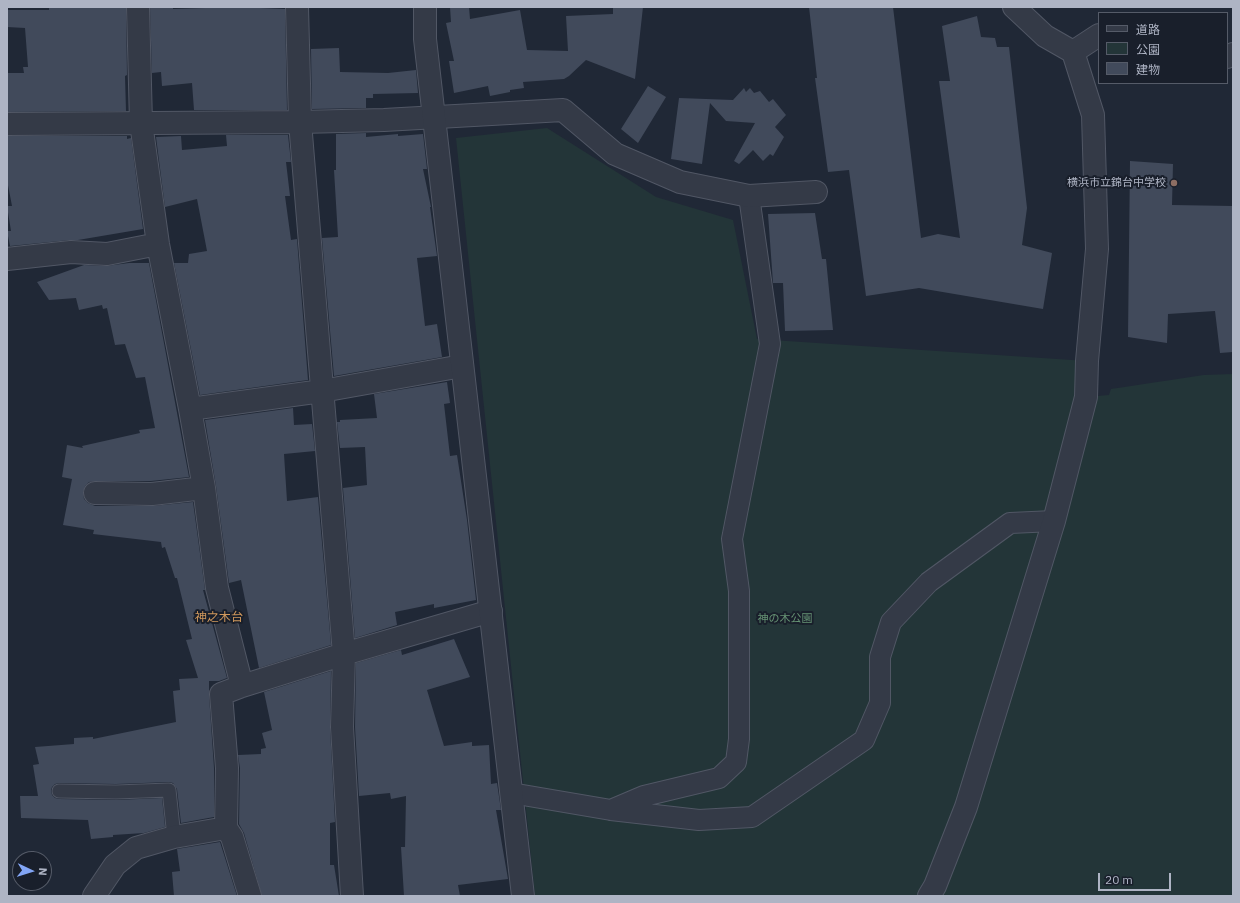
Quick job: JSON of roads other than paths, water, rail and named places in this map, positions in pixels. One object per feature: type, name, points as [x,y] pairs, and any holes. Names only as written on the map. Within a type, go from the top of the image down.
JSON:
[{"type":"street","points":[[138,7],[141,123],[158,244],[204,488],[217,588],[242,686]]},
{"type":"street","points":[[297,7],[300,122],[344,654],[342,727],[352,896]]},
{"type":"street","points":[[425,7],[425,39],[523,896]]},
{"type":"street","points":[[929,896],[935,886],[966,807],[1054,521],[1086,397],[1087,361],[1097,249],[1093,115],[1073,52],[1045,36],[1014,7]]},
{"type":"street","points":[[1073,52],[1098,36]]},
{"type":"street","points":[[7,124],[384,120],[562,110],[615,154],[680,182],[749,196],[816,192]]},
{"type":"street","points":[[611,810],[644,796],[718,778],[736,762],[739,739],[739,591],[732,539],[770,344],[749,196]]},
{"type":"street","points":[[7,259],[71,252],[107,254],[158,244]]},
{"type":"street","points":[[190,410],[322,391],[462,366]]},
{"type":"street","points":[[95,493],[152,494],[204,488]]},
{"type":"street","points":[[512,793],[611,810],[699,820],[752,817],[864,740],[880,703],[880,657],[891,622],[929,582],[1010,523],[1054,521]]},
{"type":"street","points":[[250,896],[232,838],[226,828],[227,768],[220,694],[344,654],[491,611]]},
{"type":"street","points":[[94,896],[114,865],[136,848],[174,837],[226,828]]},
{"type":"lane","points":[[60,791],[116,792],[169,790],[174,837]]},
{"type":"place","name":"横浜市立錦台中学校","points":[[1174,183]]},
{"type":"district","name":"神之木台","points":[[219,618]]},
{"type":"park label","name":"神の木公園","points":[[785,619]]}]
